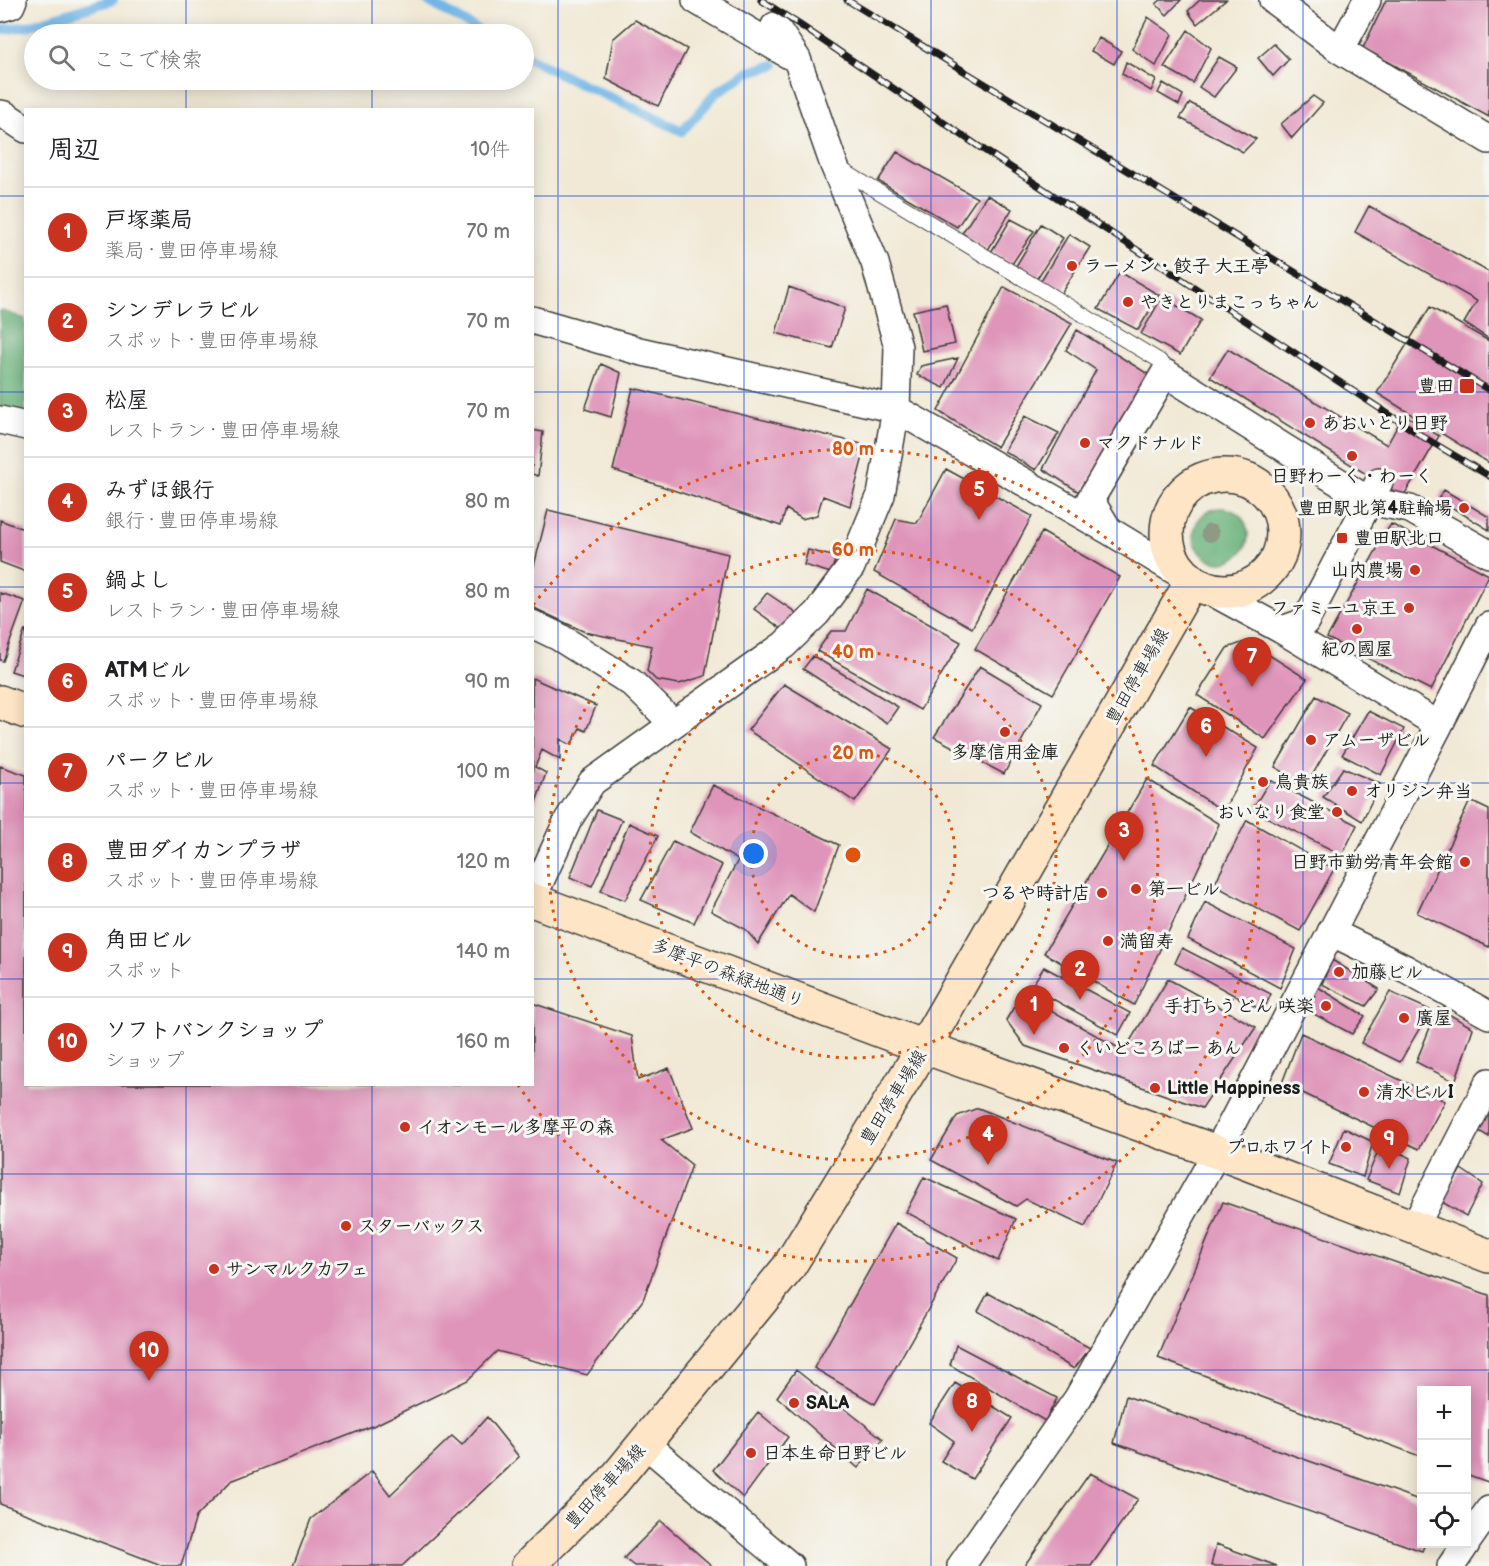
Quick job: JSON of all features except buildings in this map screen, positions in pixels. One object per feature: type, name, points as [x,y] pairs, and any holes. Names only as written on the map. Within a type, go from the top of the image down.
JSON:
[{"type":"main road","name":"豊田停車場線","points":[[528,1566],[611,1484],[788,1268],[924,1047],[1192,581]]},
{"type":"main road","points":[[0,702],[24,711]]},
{"type":"main road","name":"多摩平の森緑地通り","points":[[534,901],[924,1047],[1218,1152],[1489,1256]]},
{"type":"street","points":[[0,8],[11,5],[13,0]]},
{"type":"street","points":[[696,0],[797,60]]},
{"type":"street","points":[[1273,0],[1340,50],[1489,140]]},
{"type":"street","points":[[1340,50],[1367,0]]},
{"type":"street","points":[[534,896],[568,820],[592,782],[784,645],[817,613],[851,567],[881,495],[896,408],[898,347],[875,263],[834,165],[797,60],[775,26]]},
{"type":"street","points":[[0,114],[24,128]]},
{"type":"street","points":[[534,321],[639,351],[896,408],[1192,581],[1282,630],[1439,725]]},
{"type":"street","points":[[1108,530],[1090,500],[1165,373],[1374,492],[1410,509],[1489,554]]},
{"type":"street","points":[[0,420],[24,426]]},
{"type":"street","points":[[1282,630],[1305,622],[1374,492]]},
{"type":"street","points":[[534,625],[559,637],[632,683],[673,723]]},
{"type":"street","points":[[961,1566],[1078,1398],[1218,1152],[1489,626]]},
{"type":"street","points":[[1331,933],[1406,969],[1489,1015]]},
{"type":"street","points":[[1414,1228],[1489,1082]]},
{"type":"street","points":[[644,1443],[790,1566]]},
{"type":"street","points":[[1471,1536],[1489,1510]]},
{"type":"street","points":[[1451,1566],[1463,1548]]},
{"type":"lane","points":[[834,165],[1160,361],[1165,373]]},
{"type":"green space","points":[[0,310],[24,319],[24,415],[0,410]]},
{"type":"green space","points":[[1221,508],[1231,510],[1240,516],[1246,525],[1248,535],[1246,545],[1240,554],[1231,560],[1221,562],[1211,560],[1202,554],[1196,545],[1194,535],[1196,525],[1202,516],[1211,510]]},
{"type":"waterway","points":[[35,24],[113,0]]},
{"type":"waterway","points":[[426,0],[468,24]]},
{"type":"waterway","points":[[0,30],[24,27]]},
{"type":"waterway","points":[[534,60],[682,131],[717,92],[748,72],[774,65]]},
{"type":"railway","points":[[761,0],[981,148],[1425,438],[1489,476]]},
{"type":"railway","points":[[847,0],[1489,390]]},
{"type":"place","name":"ラーメン・餃子 大王亭","points":[[1072,266]]},
{"type":"place","name":"やきとりまこっちゃん","points":[[1128,302]]},
{"type":"place","name":"豊田","points":[[1467,386]]},
{"type":"place","name":"あおいとり日野","points":[[1310,423]]},
{"type":"place","name":"マクドナルド","points":[[1085,443]]},
{"type":"place","name":"日野わーく・わーく","points":[[1352,456]]},
{"type":"place","name":"豊田駅北第4駐輪場","points":[[1464,508]]},
{"type":"place","name":"鍋よし","points":[[979,520]]},
{"type":"place","name":"豊田駅北口","points":[[1342,538]]},
{"type":"place","name":"山内農場","points":[[1415,570]]},
{"type":"place","name":"ファミーユ京王","points":[[1409,608]]},
{"type":"place","name":"紀の國屋","points":[[1357,629]]},
{"type":"place","name":"パークビル","points":[[1252,687]]},
{"type":"place","name":"多摩信用金庫","points":[[1005,732]]},
{"type":"place","name":"アムーザビル","points":[[1311,740]]},
{"type":"place","name":"ATMビル","points":[[1206,757]]},
{"type":"place","name":"鳥貴族","points":[[1263,782]]},
{"type":"place","name":"オリジン弁当","points":[[1352,791]]},
{"type":"place","name":"おいなり食堂","points":[[1337,812]]},
{"type":"place","name":"松屋","points":[[1124,861]]},
{"type":"place","name":"日野市勤労青年会館","points":[[1465,862]]},
{"type":"place","name":"第一ビル","points":[[1136,889]]},
{"type":"place","name":"つるや時計店","points":[[1102,893]]},
{"type":"place","name":"満留寿","points":[[1108,941]]},
{"type":"place","name":"加藤ビル","points":[[1339,972]]},
{"type":"place","name":"シンデレラビル","points":[[1080,1000]]},
{"type":"place","name":"手打ちうどん 咲楽","points":[[1326,1006]]},
{"type":"place","name":"廣屋","points":[[1404,1018]]},
{"type":"place","name":"戸塚薬局","points":[[1034,1035]]},
{"type":"place","name":"くいどころばー あん","points":[[1064,1048]]},
{"type":"place","name":"Little Happiness","points":[[1155,1088]]},
{"type":"place","name":"清水ビルI","points":[[1364,1092]]},
{"type":"place","name":"イオンモール多摩平の森","points":[[405,1127]]},
{"type":"place","name":"プロホワイト","points":[[1346,1147]]},
{"type":"place","name":"みずほ銀行","points":[[988,1165]]},
{"type":"place","name":"角田ビル","points":[[1389,1169]]},
{"type":"place","name":"スターバックス","points":[[346,1226]]},
{"type":"place","name":"サンマルクカフェ","points":[[214,1269]]},
{"type":"place","name":"ソフトバンクショップ","points":[[149,1381]]},
{"type":"place","name":"SALA","points":[[794,1403]]},
{"type":"place","name":"豊田ダイカンプラザ","points":[[972,1432]]},
{"type":"place","name":"日本生命日野ビル","points":[[751,1453]]}]
